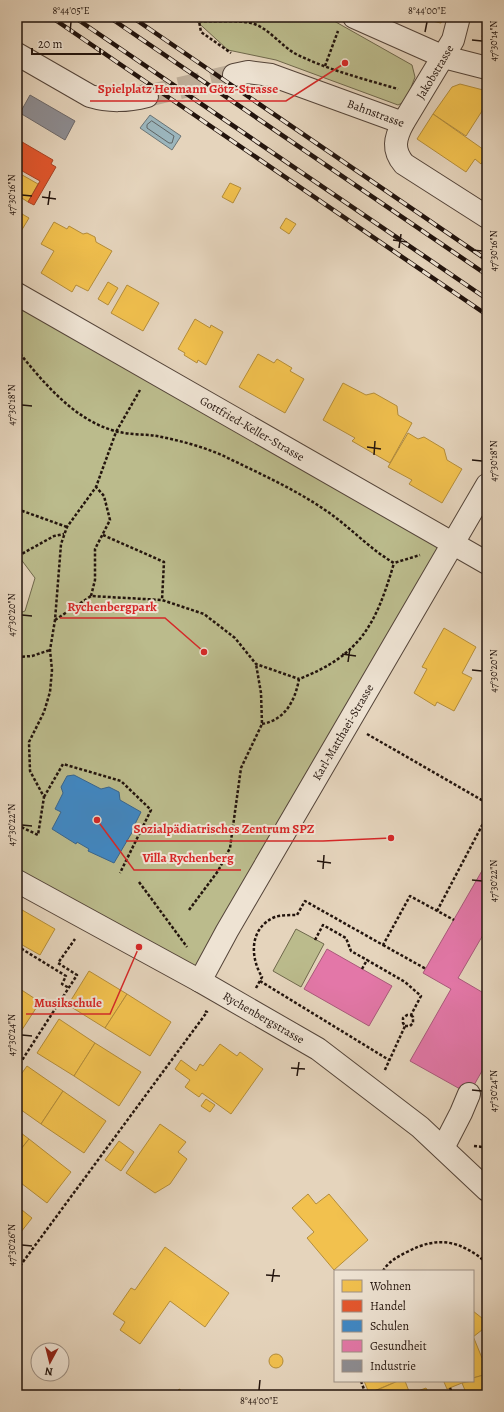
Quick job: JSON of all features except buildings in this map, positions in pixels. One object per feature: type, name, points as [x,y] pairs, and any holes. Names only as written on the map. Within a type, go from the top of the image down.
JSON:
[{"type":"street","name":"Jakobstrasse","points":[[403,123],[454,40],[459,17]]},
{"type":"street","points":[[347,22],[444,57],[487,68]]},
{"type":"street","points":[[17,54],[90,96],[99,99],[125,101],[148,96]]},
{"type":"street","name":"Bahnstrasse","points":[[234,74],[248,72],[271,75],[403,123],[395,144],[399,158],[404,164],[487,217]]},
{"type":"street","name":"Gottfried-Keller-Strasse","points":[[17,294],[487,563]]},
{"type":"street","name":"Karl-Matthaei-Strasse","points":[[200,981],[452,543],[487,485]]},
{"type":"street","name":"Rychenbergstrasse","points":[[17,881],[200,981],[318,1048],[420,1127],[442,1148],[483,1178]]},
{"type":"street","points":[[442,1148],[469,1094]]},
{"type":"path","points":[[192,17],[199,21],[250,23],[261,28],[281,45],[296,54],[325,66],[420,97]]},
{"type":"path","points":[[213,22],[214,17]]},
{"type":"path","points":[[250,23],[252,17]]},
{"type":"path","points":[[199,21],[201,32],[228,50]]},
{"type":"path","points":[[325,66],[347,22]]},
{"type":"path","points":[[17,350],[41,380],[75,410],[96,424],[116,432],[157,436],[192,444],[230,458],[297,492],[357,533],[383,557],[394,563],[452,543]]},
{"type":"path","points":[[44,798],[30,771],[28,755],[29,742],[44,712],[50,692],[52,670],[50,650],[55,620],[61,544],[67,527],[96,487],[116,432],[150,370]]},
{"type":"path","points":[[91,596],[95,580],[95,549],[110,520],[104,496],[96,487]]},
{"type":"path","points":[[17,509],[67,527]]},
{"type":"path","points":[[18,556],[54,536],[64,534]]},
{"type":"path","points":[[103,535],[164,562],[162,600]]},
{"type":"path","points":[[256,664],[299,680],[322,670],[348,653],[371,625],[385,596],[394,563]]},
{"type":"path","points":[[55,620],[91,596],[162,600],[204,614],[235,638],[256,664],[261,692],[262,724],[241,768],[230,848],[218,871],[189,910]]},
{"type":"path","points":[[17,657],[32,656],[50,650]]},
{"type":"path","points":[[262,724],[272,723],[287,711],[296,696],[299,680]]},
{"type":"path","points":[[349,723],[487,803]]},
{"type":"path","points":[[17,825],[38,834],[44,798],[63,764],[121,781],[151,810],[120,873]]},
{"type":"path","points":[[437,911],[487,816]]},
{"type":"path","points":[[139,882],[187,948]]},
{"type":"path","points":[[383,945],[410,896],[454,920]]},
{"type":"path","points":[[254,992],[262,977],[257,968],[252,947],[256,936],[264,926],[274,918],[297,915],[306,901],[426,969]]},
{"type":"path","points":[[315,940],[323,925],[346,938],[351,951],[404,982],[421,996],[411,1015],[413,1018],[413,1023],[410,1026],[405,1026]]},
{"type":"path","points":[[17,1068],[77,975],[58,962],[71,942],[76,938]]},
{"type":"path","points":[[17,946],[66,976],[62,984],[69,988]]},
{"type":"path","points":[[362,969],[367,960]]},
{"type":"path","points":[[260,981],[389,1060]]},
{"type":"path","points":[[17,1270],[207,1012]]},
{"type":"path","points":[[405,1026],[402,1023],[403,1018],[406,1015],[411,1015]]},
{"type":"path","points":[[382,1076],[405,1026]]},
{"type":"path","points":[[384,1270],[386,1265],[399,1256],[415,1248],[437,1242],[453,1243],[468,1248],[487,1263]]},
{"type":"path","points":[[361,1382],[366,1395]]},
{"type":"path","points":[[450,1388],[453,1395]]},
{"type":"green space","points":[[192,17],[327,17],[412,65],[415,77],[406,101],[398,105],[276,60],[228,50]]},
{"type":"green space","points":[[17,294],[452,543],[200,981],[17,881],[17,614],[25,611],[35,578],[17,554],[17,481],[21,468],[17,453]]},
{"type":"green space","points":[[296,929],[324,944],[301,987],[273,971]]},
{"type":"water","points":[[150,115],[181,136],[172,150],[140,128]]},
{"type":"tunnel","points":[[147,96],[234,75]]},
{"type":"railway","points":[[51,17],[487,315]]},
{"type":"railway","points":[[74,17],[487,299]]},
{"type":"railway","points":[[109,17],[487,275]]},
{"type":"railway","points":[[132,17],[487,260]]},
{"type":"place","name":"Spielplatz Hermann Götz-Strasse","points":[[345,63]]},
{"type":"place","name":"Rychenbergpark","points":[[204,652]]},
{"type":"place","name":"Villa Rychenberg","points":[[97,820]]},
{"type":"place","name":"Sozialpädiatrisches Zentrum SPZ","points":[[391,838]]},
{"type":"place","name":"Musikschule","points":[[139,947]]}]
